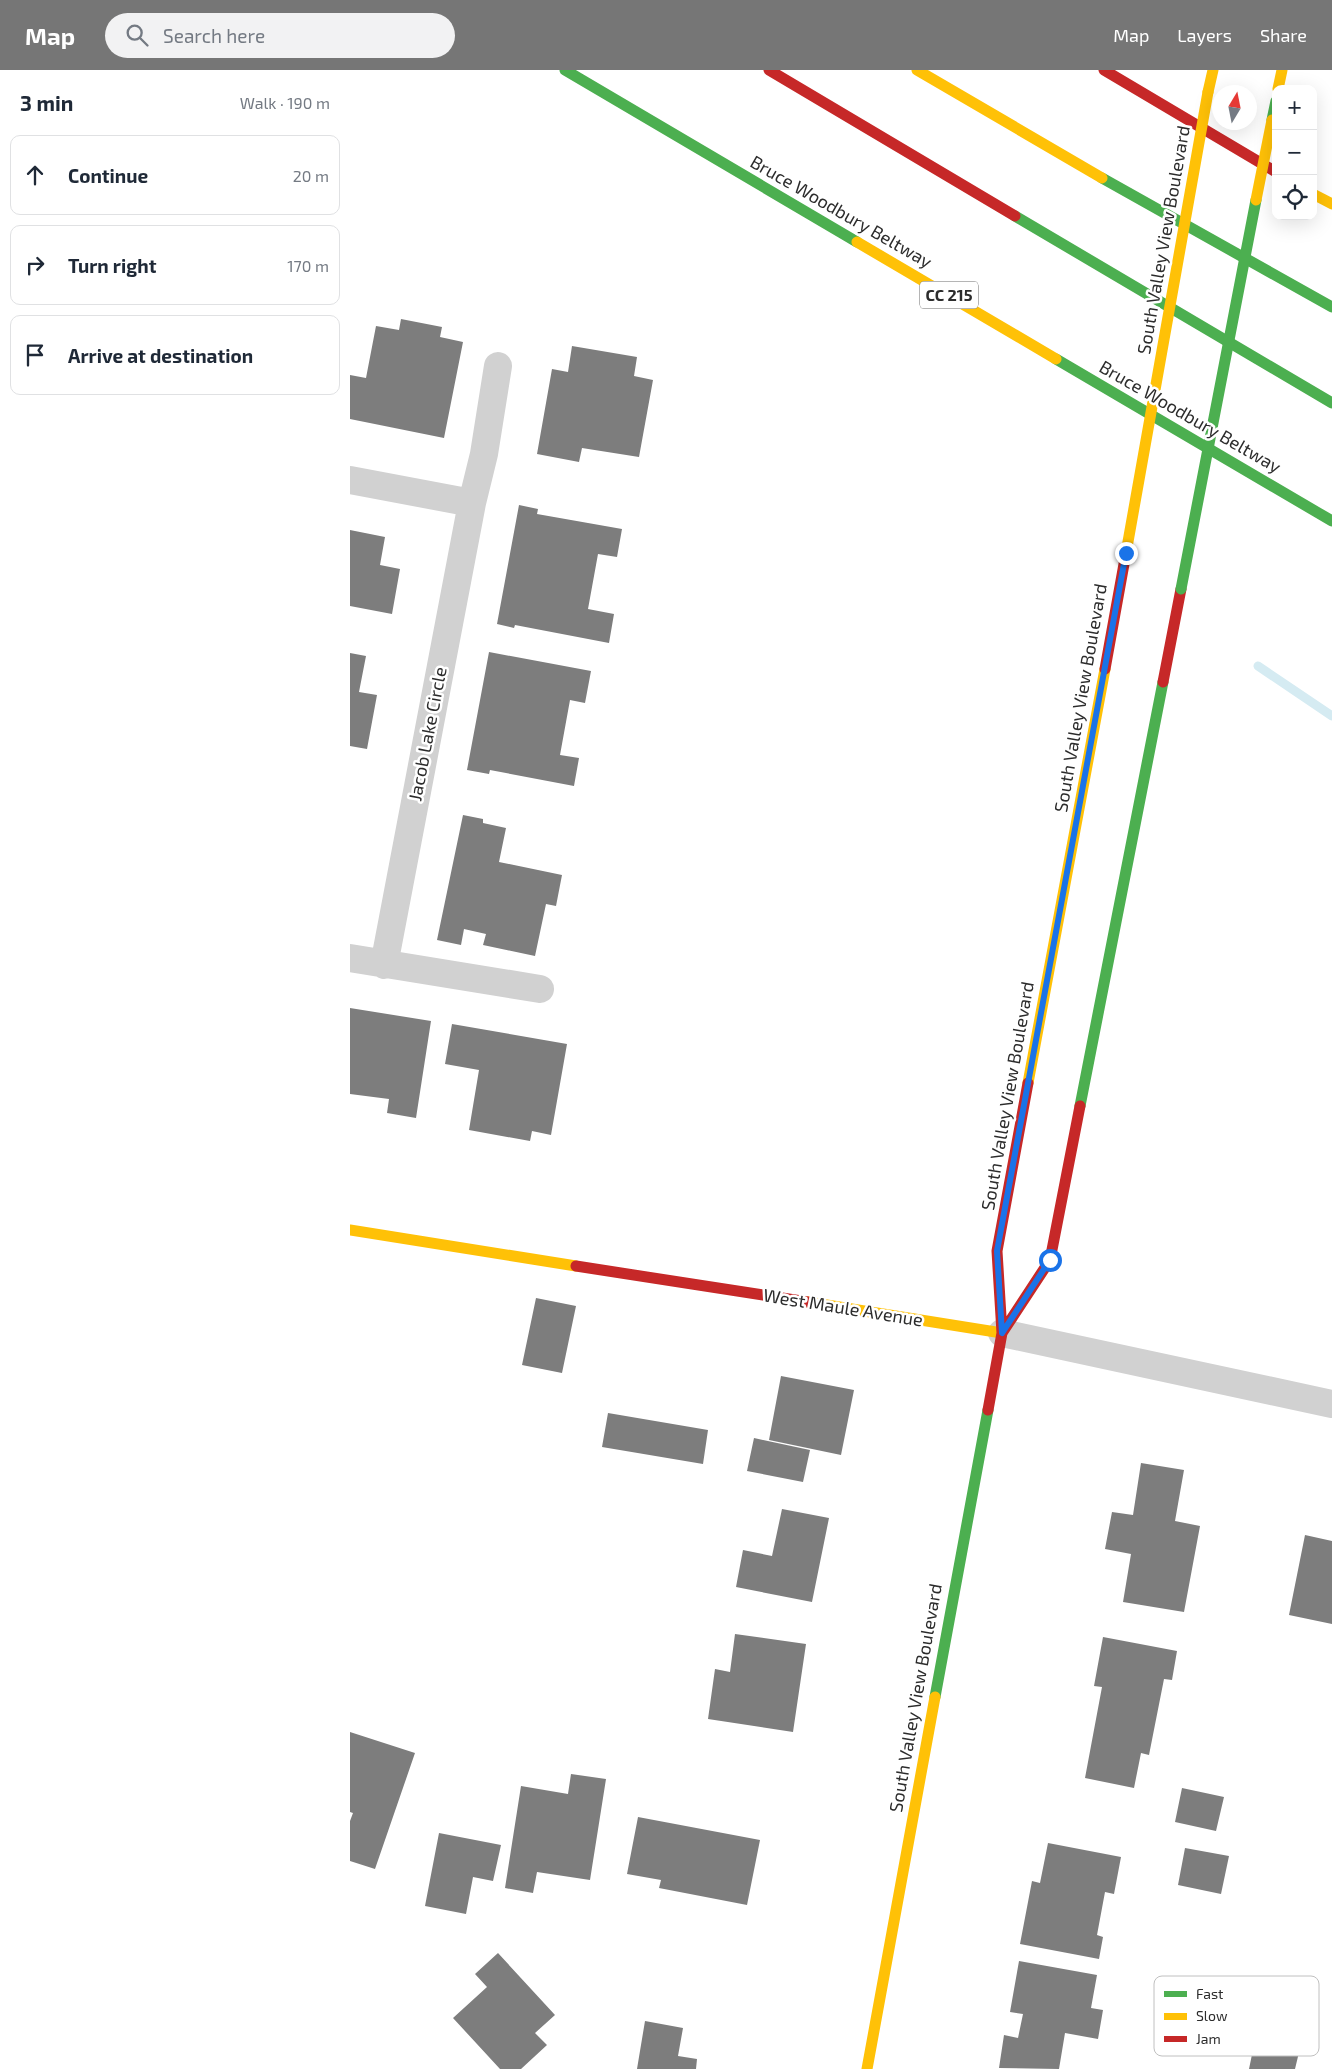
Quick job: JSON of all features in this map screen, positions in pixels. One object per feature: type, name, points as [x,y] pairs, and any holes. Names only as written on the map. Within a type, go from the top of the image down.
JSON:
[{"type":"main road","name":"Bruce Woodbury Beltway","points":[[566,70],[1332,521]]},
{"type":"main road","points":[[769,70],[1332,403]]},
{"type":"main road","points":[[917,70],[1053,150],[1332,307]]},
{"type":"main road","points":[[1104,70],[1272,170]]},
{"type":"main road","name":"South Valley View Boulevard","points":[[866,2069],[1002,1333],[997,1251],[1213,70]]},
{"type":"main road","points":[[1279,85],[1282,70]]},
{"type":"main road","name":"South Valley View Boulevard","points":[[1002,1333],[1050,1260],[1272,120]]},
{"type":"main road","points":[[1317,196],[1332,204]]},
{"type":"main road","name":"West Maule Avenue","points":[[350,1230],[1002,1333]]},
{"type":"street","name":"Jacob Lake Circle","points":[[384,965],[472,502],[484,454],[498,366]]},
{"type":"street","points":[[350,480],[472,502]]},
{"type":"street","points":[[350,958],[540,989]]},
{"type":"street","name":"West Maule Avenue","points":[[1002,1333],[1332,1404]]},
{"type":"building","points":[[401,319],[442,327],[440,337],[463,342],[444,438],[350,419],[350,375],[366,378],[376,326],[399,330]]},
{"type":"building","points":[[572,346],[637,357],[634,376],[653,380],[639,457],[582,448],[579,462],[537,454],[552,369],[568,372]]},
{"type":"building","points":[[519,505],[538,509],[537,514],[622,529],[617,557],[598,554],[588,609],[614,614],[609,643],[515,625],[514,628],[497,624]]},
{"type":"building","points":[[350,530],[385,537],[380,565],[400,569],[392,614],[350,606]]},
{"type":"building","points":[[489,652],[591,671],[585,703],[570,700],[560,755],[579,758],[574,786],[490,770],[489,774],[467,770]]},
{"type":"building","points":[[350,653],[366,656],[359,692],[377,695],[367,749],[350,746]]},
{"type":"building","points":[[463,815],[483,819],[483,823],[506,828],[499,862],[562,875],[556,906],[546,904],[535,956],[483,945],[486,934],[464,929],[461,945],[437,940]]},
{"type":"building","points":[[350,1008],[431,1021],[416,1118],[387,1113],[389,1099],[350,1094]]},
{"type":"building","points":[[452,1024],[567,1044],[551,1135],[532,1131],[530,1141],[469,1130],[479,1070],[445,1064]]},
{"type":"building","points":[[536,1298],[576,1306],[562,1373],[522,1365]]},
{"type":"building","points":[[781,1376],[854,1390],[841,1455],[769,1440]]},
{"type":"building","points":[[608,1413],[708,1430],[703,1464],[602,1447]]},
{"type":"building","points":[[754,1438],[810,1450],[803,1482],[747,1471]]},
{"type":"building","points":[[1141,1463],[1184,1470],[1175,1521],[1200,1526],[1184,1612],[1123,1602],[1131,1554],[1105,1549],[1112,1512],[1133,1515]]},
{"type":"building","points":[[782,1509],[829,1518],[812,1602],[736,1587],[743,1550],[772,1556]]},
{"type":"building","points":[[1305,1535],[1332,1541],[1332,1624],[1289,1615]]},
{"type":"building","points":[[735,1634],[806,1644],[793,1732],[708,1719],[715,1669],[730,1672]]},
{"type":"building","points":[[1103,1637],[1177,1651],[1172,1680],[1164,1679],[1149,1755],[1141,1753],[1134,1788],[1085,1778],[1102,1687],[1094,1686]]},
{"type":"building","points":[[350,1732],[415,1753],[375,1869],[350,1861],[350,1821],[353,1813],[350,1812]]},
{"type":"building","points":[[571,1774],[606,1779],[590,1880],[537,1872],[533,1893],[505,1888],[521,1786],[568,1794]]},
{"type":"building","points":[[1182,1788],[1224,1797],[1216,1831],[1175,1822]]},
{"type":"building","points":[[638,1817],[760,1840],[747,1905],[659,1888],[661,1880],[627,1874]]},
{"type":"building","points":[[439,1833],[501,1845],[493,1881],[473,1877],[466,1914],[425,1906]]},
{"type":"building","points":[[1048,1843],[1121,1857],[1114,1894],[1105,1892],[1097,1935],[1103,1937],[1099,1959],[1020,1944],[1032,1881],[1040,1883]]},
{"type":"building","points":[[1185,1848],[1229,1856],[1221,1894],[1178,1885]]},
{"type":"building","points":[[498,1953],[555,2015],[535,2033],[547,2045],[521,2069],[500,2069],[453,2018],[487,1987],[475,1974]]},
{"type":"building","points":[[1019,1961],[1097,1975],[1091,2008],[1103,2010],[1098,2039],[1065,2033],[1059,2069],[999,2068],[1004,2035],[1018,2038],[1023,2014],[1010,2012]]},
{"type":"building","points":[[645,2021],[683,2028],[678,2056],[697,2059],[696,2069],[637,2069]]},
{"type":"building","points":[[1252,2056],[1298,2056],[1295,2069],[1249,2069]]},
{"type":"waterway","points":[[1258,666],[1332,716]]},
{"type":"traffic: fast","points":[[565,70],[857,242]]},
{"type":"traffic: fast","points":[[1102,178],[1332,307]]},
{"type":"traffic: fast","points":[[1181,589],[1256,200]]},
{"type":"traffic: fast","points":[[1015,216],[1332,403]]},
{"type":"traffic: fast","points":[[1056,359],[1332,521]]},
{"type":"traffic: fast","points":[[1080,1106],[1163,682]]},
{"type":"traffic: fast","points":[[935,1697],[988,1410]]},
{"type":"traffic: slow","points":[[917,70],[1102,178]]},
{"type":"traffic: slow","points":[[1208,92],[1213,70]]},
{"type":"traffic: slow","points":[[1279,85],[1282,70]]},
{"type":"traffic: slow","points":[[1126,553],[1208,92]]},
{"type":"traffic: slow","points":[[1256,200],[1272,120]]},
{"type":"traffic: slow","points":[[1317,196],[1332,204]]},
{"type":"traffic: slow","points":[[857,242],[1056,359]]},
{"type":"traffic: slow","points":[[1028,1083],[1105,669]]},
{"type":"traffic: slow","points":[[350,1230],[576,1266]]},
{"type":"traffic: slow","points":[[808,1302],[1002,1333]]},
{"type":"traffic: slow","points":[[867,2069],[935,1697]]},
{"type":"traffic: jam","points":[[769,70],[1015,216]]},
{"type":"traffic: jam","points":[[1104,70],[1272,170]]},
{"type":"traffic: jam","points":[[1105,669],[1126,553]]},
{"type":"traffic: jam","points":[[1163,682],[1181,589]]},
{"type":"traffic: jam","points":[[988,1410],[1002,1333],[997,1251],[1028,1083]]},
{"type":"traffic: jam","points":[[1002,1333],[1050,1260],[1080,1106]]},
{"type":"traffic: jam","points":[[576,1266],[808,1302]]},
{"type":"route","points":[[1050,1260],[1002,1333],[997,1251],[1126,553]]}]
